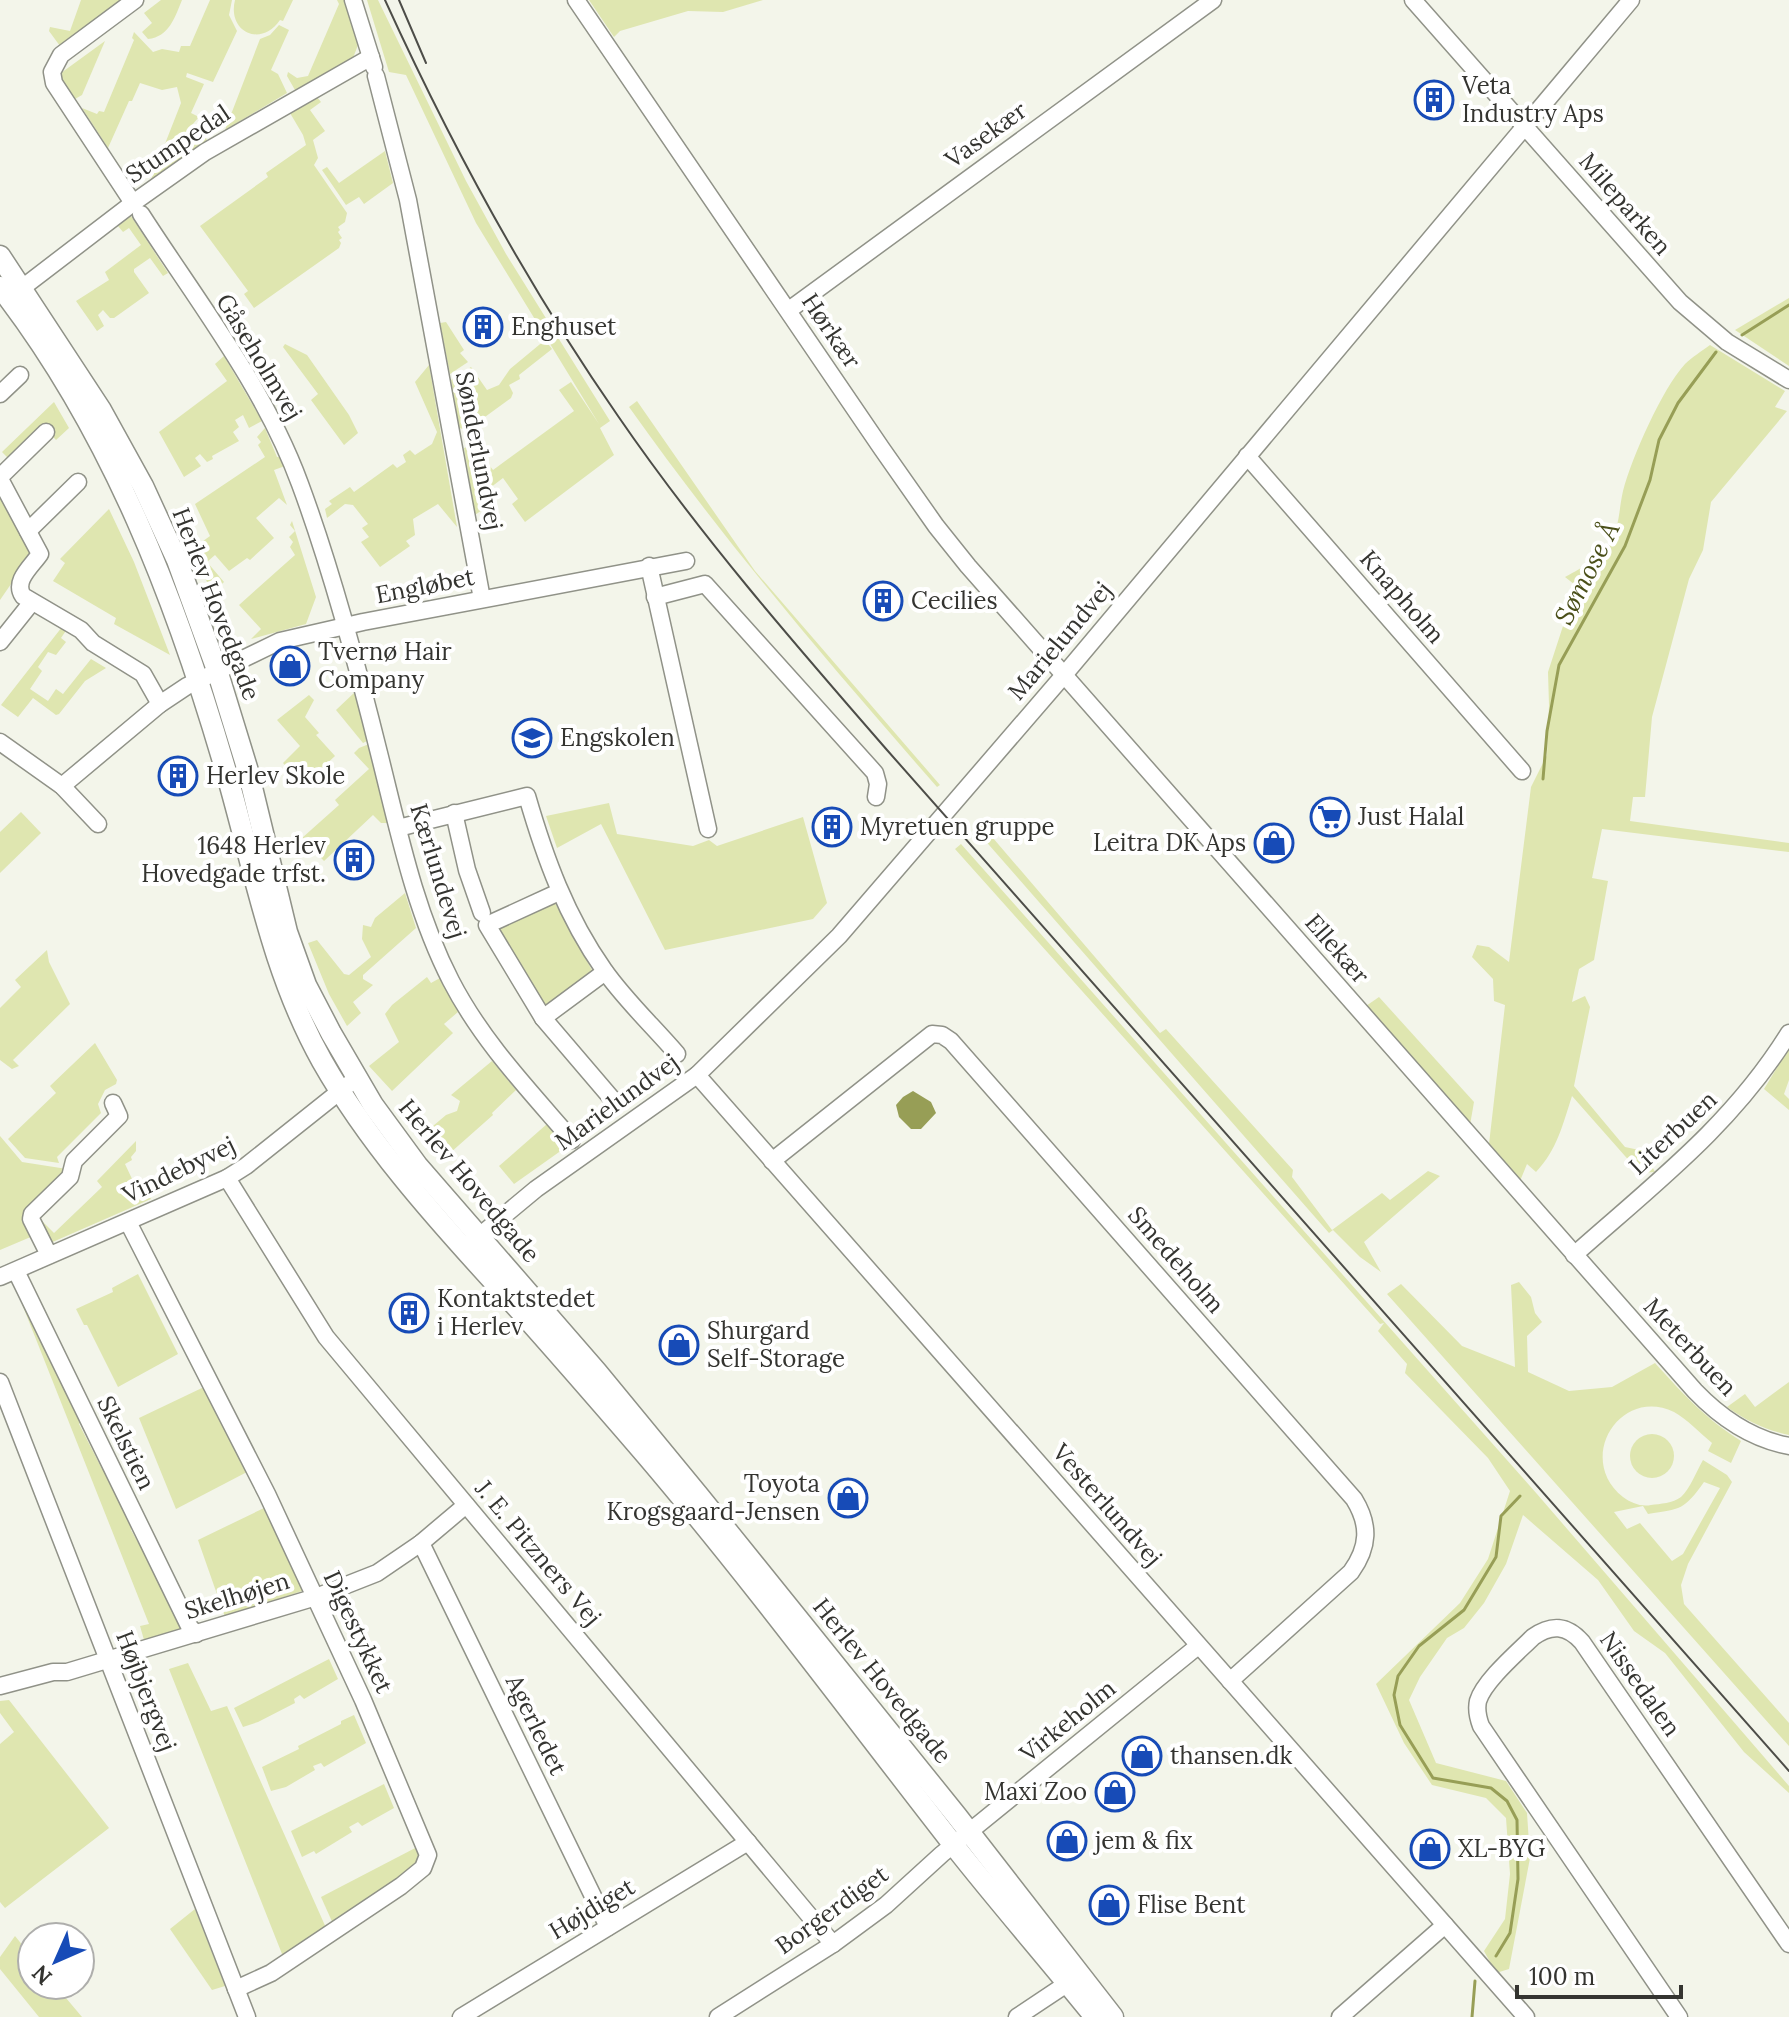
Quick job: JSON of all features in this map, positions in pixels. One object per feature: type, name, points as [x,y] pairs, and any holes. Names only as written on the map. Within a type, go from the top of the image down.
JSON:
[{"type":"main road","name":"Herlev Hovedgade","points":[[0,256],[101,410],[143,486],[177,560],[208,675],[268,932],[311,1040],[340,1092],[428,1208],[471,1242]]},
{"type":"main road","name":"Herlev Hovedgade","points":[[0,287],[48,355],[125,491],[248,771],[287,932],[306,985],[357,1078],[471,1242],[699,1496],[1095,2017]]},
{"type":"main road","name":"Herlev Hovedgade","points":[[962,1839],[1113,2017]]},
{"type":"street","name":"Gåseholmvej","points":[[135,0],[61,55],[52,72],[54,83],[252,384],[300,484],[344,626]]},
{"type":"street","name":"Sønderlundvej","points":[[353,0],[408,200],[482,599]]},
{"type":"street","name":"Hørkær","points":[[576,0],[936,526],[1064,675]]},
{"type":"street","name":"Vasekær","points":[[789,310],[1213,0]]},
{"type":"street","name":"Mileparken","points":[[1413,0],[1684,306],[1727,342],[1789,380]]},
{"type":"street","name":"Marielundvej","points":[[471,1242],[536,1189],[697,1075],[839,936],[1064,675],[1631,0]]},
{"type":"street","name":"Stumpedal","points":[[22,288],[137,208],[236,133],[374,69]]},
{"type":"street","points":[[0,394],[20,375]]},
{"type":"street","points":[[46,432],[0,478],[40,554],[18,589],[23,596],[81,630],[93,643],[143,674],[160,704]]},
{"type":"street","name":"Knapholm","points":[[1247,456],[1522,771]]},
{"type":"street","points":[[28,531],[78,482]]},
{"type":"street","name":"Engløbet","points":[[62,786],[160,704],[208,675],[280,641],[686,561]]},
{"type":"street","points":[[649,566],[708,829]]},
{"type":"street","points":[[655,597],[705,584],[875,773],[878,784],[876,797]]},
{"type":"street","points":[[0,642],[32,602]]},
{"type":"street","name":"Kærlundevej","points":[[344,626],[420,911],[463,1004],[497,1053],[572,1140]]},
{"type":"street","name":"Ellekær","points":[[1064,675],[1574,1255]]},
{"type":"street","points":[[0,742],[62,786],[98,824]]},
{"type":"street","points":[[398,828],[527,796],[543,854],[559,892],[605,972],[677,1054]]},
{"type":"street","points":[[454,813],[467,870],[482,913]]},
{"type":"street","points":[[559,892],[487,925],[543,1018],[613,1100]]},
{"type":"street","points":[[543,1018],[605,972]]},
{"type":"street","name":"Literbuen","points":[[1574,1255],[1714,1130],[1741,1101],[1789,1033]]},
{"type":"street","name":"Smedeholm","points":[[772,1161],[932,1034],[942,1035],[951,1041],[1043,1145],[1354,1499],[1362,1512],[1366,1528],[1365,1544],[1351,1572],[1230,1681]]},
{"type":"street","name":"Vesterlundvej","points":[[697,1075],[1526,2017]]},
{"type":"street","name":"Vindebyvej","points":[[8,1274],[227,1178],[357,1078]]},
{"type":"street","points":[[49,1255],[31,1219],[32,1214],[70,1177],[74,1161],[119,1116],[113,1103]]},
{"type":"street","name":"J. E. Pitzners Vej","points":[[227,1178],[326,1337],[833,1944]]},
{"type":"street","name":"Digestykket","points":[[128,1222],[316,1597],[409,1804],[428,1855],[423,1868],[401,1886],[271,1973],[236,1989]]},
{"type":"street","name":"Meterbuen","points":[[1574,1255],[1712,1409],[1735,1426],[1789,1446]]},
{"type":"street","name":"Skelstien","points":[[8,1274],[189,1626],[196,1634]]},
{"type":"street","name":"Højbjergvej","points":[[0,1382],[247,2017]]},
{"type":"street","name":"Skelhøjen","points":[[0,1686],[53,1672],[67,1672],[316,1597],[377,1573],[421,1543],[466,1505]]},
{"type":"street","name":"Agerledet","points":[[421,1543],[608,1927]]},
{"type":"street","name":"Nissedalen","points":[[1679,2017],[1481,1726],[1477,1714],[1483,1691],[1543,1630],[1566,1628],[1582,1642],[1789,1944]]},
{"type":"street","name":"Virkeholm","points":[[962,1839],[1198,1646]]},
{"type":"street","name":"Borgerdiget","points":[[718,2017],[833,1944],[886,1905],[962,1839]]},
{"type":"street","name":"Højdiget","points":[[461,2017],[748,1842]]},
{"type":"street","points":[[1340,2017],[1445,1925]]},
{"type":"street","points":[[1017,2017],[1068,1983]]},
{"type":"shaded area","points":[[81,0],[123,0],[60,46],[49,31],[50,27],[70,31]]},
{"type":"shaded area","points":[[161,0],[182,0],[166,30],[148,39],[142,32],[152,23],[144,13]]},
{"type":"shaded area","points":[[210,0],[232,0],[229,15],[237,31],[213,82],[187,73],[186,77],[204,84],[191,113],[199,117],[192,125],[197,134],[202,132],[207,140],[150,182],[181,103],[177,87],[162,90],[140,83],[108,148],[82,108],[97,114],[104,112],[134,40],[134,32],[153,52],[162,49],[179,52],[181,46],[190,46]]},
{"type":"shaded area","points":[[235,0],[293,0],[283,21],[280,20],[264,33],[255,34],[241,28],[236,21]]},
{"type":"shaded area","points":[[337,0],[344,0],[358,45],[353,58],[295,90],[288,72],[297,78],[308,76],[339,4]]},
{"type":"shaded area","points":[[367,0],[378,0],[466,181],[506,254],[610,421],[600,428],[614,455],[525,522],[512,504],[518,499],[503,478],[478,497],[485,508],[475,515],[464,448],[474,445],[493,470],[574,411],[559,390],[571,382],[599,424],[476,223],[406,75],[389,72]]},
{"type":"shaded area","points":[[589,0],[763,0],[723,12],[688,11],[620,31],[614,37]]},
{"type":"shaded area","points":[[279,25],[289,30],[271,70],[278,74],[287,93],[225,130],[260,39],[270,35]]},
{"type":"shaded area","points":[[105,41],[82,95],[75,99],[61,73]]},
{"type":"shaded area","points":[[317,97],[321,102],[310,110],[325,131],[313,140],[318,158],[314,165],[347,213],[345,222],[338,227],[341,243],[339,248],[254,308],[244,294],[248,291],[200,226],[306,145],[290,113]]},
{"type":"shaded area","points":[[385,151],[393,183],[364,204],[359,197],[346,205],[322,170],[327,167],[339,183]]},
{"type":"shaded area","points":[[131,216],[168,273],[163,276],[150,258],[134,269],[149,293],[114,318],[103,310],[98,315],[104,326],[97,331],[76,301],[109,280],[105,272],[141,245],[129,228],[123,232],[118,226]]},
{"type":"shaded area","points":[[1789,298],[1789,366],[1735,330]]},
{"type":"shaded area","points":[[446,322],[464,350],[460,353],[468,362],[450,374],[440,323]]},
{"type":"shaded area","points":[[545,340],[552,349],[519,375],[520,379],[509,385],[513,393],[511,398],[467,430],[459,428],[451,380],[471,367],[487,390],[499,385],[510,369]]},
{"type":"shaded area","points":[[285,344],[307,355],[349,415],[358,433],[344,445],[311,400],[318,394],[283,347]]},
{"type":"shaded area","points":[[1710,345],[1785,391],[1775,407],[1787,411],[1711,502],[1703,550],[1689,579],[1652,717],[1645,797],[1633,797],[1630,821],[1789,843],[1789,852],[1602,829],[1592,878],[1608,881],[1594,960],[1579,969],[1572,1002],[1585,996],[1590,1007],[1574,1086],[1625,1147],[1644,1151],[1655,1172],[1640,1173],[1572,1096],[1549,1155],[1536,1172],[1527,1164],[1520,1181],[1489,1144],[1505,1005],[1494,1001],[1493,979],[1472,957],[1477,945],[1489,947],[1509,962],[1531,787],[1547,755],[1548,672],[1564,623],[1589,596],[1565,577],[1592,561],[1608,546],[1617,527],[1627,477],[1658,406],[1685,364]]},
{"type":"shaded area","points":[[224,356],[262,421],[249,428],[243,415],[235,420],[239,427],[233,432],[239,441],[207,462],[200,454],[195,458],[201,466],[184,477],[159,432],[227,381],[215,364]]},
{"type":"shaded area","points":[[429,365],[457,527],[438,504],[413,519],[415,535],[406,541],[410,546],[380,567],[361,542],[369,537],[362,528],[368,524],[353,505],[345,504],[327,518],[325,509],[332,504],[329,501],[350,487],[354,492],[393,464],[397,468],[406,462],[403,455],[410,450],[415,455],[432,444],[437,432],[415,382]]},
{"type":"shaded area","points":[[637,401],[755,571],[940,785],[937,787],[897,741],[740,554],[629,407]]},
{"type":"shaded area","points":[[54,402],[69,428],[56,440],[43,426],[9,459],[2,452]]},
{"type":"shaded area","points":[[265,428],[277,457],[282,457],[285,466],[274,470],[287,505],[279,498],[256,518],[274,538],[250,560],[247,558],[229,571],[215,555],[207,562],[224,582],[212,593],[192,549],[210,536],[195,504],[265,457],[257,437]]},
{"type":"shaded area","points":[[0,491],[33,552],[0,600]]},
{"type":"shaded area","points":[[109,509],[134,562],[170,655],[114,624],[116,618],[53,581],[65,563],[60,559]]},
{"type":"shaded area","points":[[292,521],[316,597],[306,624],[251,639],[261,629],[239,605],[295,555],[289,537],[295,531],[290,525]]},
{"type":"shaded area","points":[[62,627],[67,629],[61,638],[66,642],[56,655],[48,652],[38,667],[42,671],[30,689],[48,701],[56,689],[63,694],[91,659],[106,668],[85,681],[59,714],[56,715],[33,698],[18,717],[1,705]]},
{"type":"shaded area","points":[[355,692],[369,740],[363,743],[336,710]]},
{"type":"shaded area","points":[[309,695],[314,700],[305,717],[335,756],[323,767],[326,770],[308,787],[283,763],[300,746],[277,720]]},
{"type":"shaded area","points":[[369,744],[388,823],[381,823],[373,815],[324,861],[302,838],[339,805],[335,800],[369,769],[354,753]]},
{"type":"shaded area","points":[[609,803],[617,834],[693,846],[709,840],[717,846],[803,817],[827,903],[813,919],[665,950],[601,824],[557,848],[546,816]]},
{"type":"shaded area","points":[[21,812],[41,833],[0,873],[0,832]]},
{"type":"shaded area","points":[[981,824],[1160,1033],[1166,1029],[1293,1170],[1292,1177],[1332,1230],[1382,1193],[1390,1200],[1428,1171],[1440,1176],[1364,1242],[1381,1272],[1360,1257],[1333,1230],[1329,1233],[975,829]]},
{"type":"shaded area","points":[[961,844],[1537,1494],[1789,1786],[1789,1793],[1744,1752],[1665,1653],[1634,1631],[1598,1580],[1523,1515],[1506,1564],[1484,1603],[1464,1628],[1447,1638],[1420,1677],[1409,1700],[1436,1763],[1506,1781],[1527,1813],[1530,1858],[1509,1969],[1496,1973],[1484,1951],[1505,1919],[1510,1874],[1506,1818],[1486,1798],[1432,1785],[1404,1743],[1376,1684],[1460,1603],[1488,1559],[1510,1491],[1488,1458],[1405,1373],[1407,1364],[1378,1331],[1384,1323],[1380,1324],[955,849]]},
{"type":"shaded area","points":[[405,893],[416,928],[363,975],[363,979],[373,985],[353,1002],[361,1013],[347,1026],[329,994],[308,943],[317,940],[344,974],[349,975],[371,957],[362,939],[363,925],[371,927],[375,918]]},
{"type":"shaded area","points":[[555,903],[593,972],[544,1009],[494,927]]},
{"type":"shaded area","points":[[47,950],[49,962],[70,1004],[13,1060],[19,1066],[12,1069],[0,1060],[0,1008],[21,987],[15,980]]},
{"type":"shaded area","points":[[427,977],[431,983],[440,978],[458,1012],[444,1024],[453,1033],[392,1091],[369,1066],[399,1042],[385,1014]]},
{"type":"shaded area","points":[[1379,997],[1474,1102],[1470,1125],[1366,1006]]},
{"type":"shaded area","points":[[95,1043],[117,1080],[116,1084],[105,1090],[98,1104],[101,1113],[57,1157],[59,1163],[25,1158],[8,1139],[56,1093],[50,1086]]},
{"type":"shaded area","points":[[1789,1048],[1789,1080],[1784,1094],[1789,1099],[1789,1110],[1764,1089]]},
{"type":"shaded area","points":[[492,1061],[516,1090],[441,1161],[420,1137],[446,1115],[457,1111],[460,1101],[451,1095]]},
{"type":"shaded area","points":[[913,1091],[931,1102],[936,1113],[921,1129],[911,1129],[899,1117],[896,1105]]},
{"type":"shaded area","points":[[547,1124],[563,1143],[562,1150],[514,1184],[499,1166]]},
{"type":"shaded area","points":[[0,1136],[22,1162],[67,1169],[26,1213],[33,1236],[0,1250]]},
{"type":"shaded area","points":[[136,1141],[132,1160],[125,1164],[141,1198],[149,1195],[151,1199],[48,1244],[37,1216],[54,1233],[102,1187],[97,1181]]},
{"type":"shaded area","points":[[138,1274],[178,1354],[118,1387],[76,1309],[113,1292],[112,1288]]},
{"type":"shaded area","points":[[1519,1282],[1531,1297],[1535,1313],[1542,1322],[1527,1336],[1528,1372],[1569,1391],[1612,1387],[1655,1363],[1685,1396],[1741,1441],[1731,1463],[1708,1451],[1712,1443],[1674,1412],[1654,1407],[1636,1409],[1621,1417],[1610,1430],[1604,1447],[1603,1464],[1609,1481],[1623,1497],[1640,1505],[1666,1503],[1681,1497],[1703,1460],[1727,1475],[1732,1482],[1688,1564],[1681,1585],[1684,1604],[1789,1723],[1789,1746],[1387,1294],[1401,1284],[1462,1346],[1515,1367],[1511,1285]],"holes":[[[1704,1482],[1720,1488],[1683,1554],[1672,1561],[1640,1523],[1627,1529],[1614,1512],[1643,1506],[1648,1514],[1668,1511],[1686,1503]]]},
{"type":"shaded area","points":[[27,1303],[82,1420],[79,1424],[102,1469],[108,1469],[132,1523],[131,1530],[148,1560],[152,1560],[187,1629],[144,1640],[140,1626],[149,1624],[22,1304]]},
{"type":"shaded area","points":[[1789,1382],[1789,1435],[1756,1424],[1727,1407],[1745,1394],[1755,1407]]},
{"type":"shaded area","points":[[204,1387],[247,1472],[176,1509],[139,1418]]},
{"type":"shaded area","points":[[1652,1434],[1667,1441],[1674,1456],[1667,1471],[1652,1478],[1637,1471],[1630,1456],[1637,1441]]},
{"type":"shaded area","points":[[264,1508],[305,1590],[225,1617],[198,1540]]},
{"type":"shaded area","points":[[329,1659],[338,1679],[304,1699],[300,1695],[294,1699],[295,1703],[243,1727],[234,1708]]},
{"type":"shaded area","points":[[188,1663],[211,1711],[227,1706],[327,1930],[284,1959],[169,1669]]},
{"type":"shaded area","points":[[9,1700],[109,1828],[5,1908],[0,1902],[0,1744],[14,1732],[0,1713],[0,1701]]},
{"type":"shaded area","points":[[354,1715],[366,1743],[324,1767],[321,1763],[313,1766],[315,1770],[286,1787],[271,1791],[262,1767],[299,1749],[298,1746]]},
{"type":"shaded area","points":[[384,1784],[394,1808],[362,1826],[358,1822],[349,1827],[352,1832],[316,1854],[314,1851],[302,1857],[291,1831]]},
{"type":"shaded area","points":[[421,1845],[414,1869],[334,1926],[321,1897]]},
{"type":"shaded area","points":[[195,1909],[225,1986],[212,1990],[170,1929]]},
{"type":"shaded area","points":[[15,1936],[16,1989],[0,1969],[0,1957]]},
{"type":"shaded area","points":[[26,2001],[68,2001],[82,2017],[39,2017]]},
{"type":"waterway","name":"Sømose Å","points":[[1742,335],[1789,305]]},
{"type":"waterway","name":"Sømose Å","points":[[1543,779],[1547,731],[1559,665],[1625,546],[1650,480],[1659,440],[1678,403],[1716,352]]},
{"type":"waterway","name":"Sømose Å","points":[[1496,1956],[1510,1933],[1518,1879],[1517,1820],[1507,1801],[1491,1788],[1433,1778],[1400,1725],[1394,1695],[1398,1676],[1419,1646],[1464,1610],[1496,1557],[1501,1516],[1520,1496]]},
{"type":"waterway","name":"Sømose Å","points":[[1472,2017],[1475,1981]]},
{"type":"tram line","points":[[385,0],[464,161],[552,316],[649,460],[714,545],[887,750],[1789,1771]]},
{"type":"tram line","points":[[399,0],[426,63]]},
{"type":"place","name":"Veta Industry Aps","points":[[1434,100]]},
{"type":"place","name":"Enghuset","points":[[483,327]]},
{"type":"place","name":"Cecilies","points":[[883,601]]},
{"type":"place","name":"Tvernø Hair Company","points":[[290,666]]},
{"type":"place","name":"Engskolen","points":[[532,738]]},
{"type":"place","name":"Herlev Skole","points":[[178,776]]},
{"type":"place","name":"Just Halal","points":[[1330,817]]},
{"type":"place","name":"Myretuen gruppe","points":[[832,827]]},
{"type":"place","name":"Leitra DK Aps","points":[[1274,843]]},
{"type":"place","name":"1648 Herlev Hovedgade trfst.","points":[[354,860]]},
{"type":"place","name":"Kontaktstedet i Herlev","points":[[409,1313]]},
{"type":"place","name":"Shurgard Self-Storage","points":[[679,1345]]},
{"type":"place","name":"Toyota Krogsgaard-Jensen","points":[[848,1498]]},
{"type":"place","name":"thansen.dk","points":[[1142,1756]]},
{"type":"place","name":"Maxi Zoo","points":[[1115,1792]]},
{"type":"place","name":"jem & fix","points":[[1067,1841]]},
{"type":"place","name":"XL-BYG","points":[[1430,1849]]},
{"type":"place","name":"Flise Bent","points":[[1109,1905]]}]
